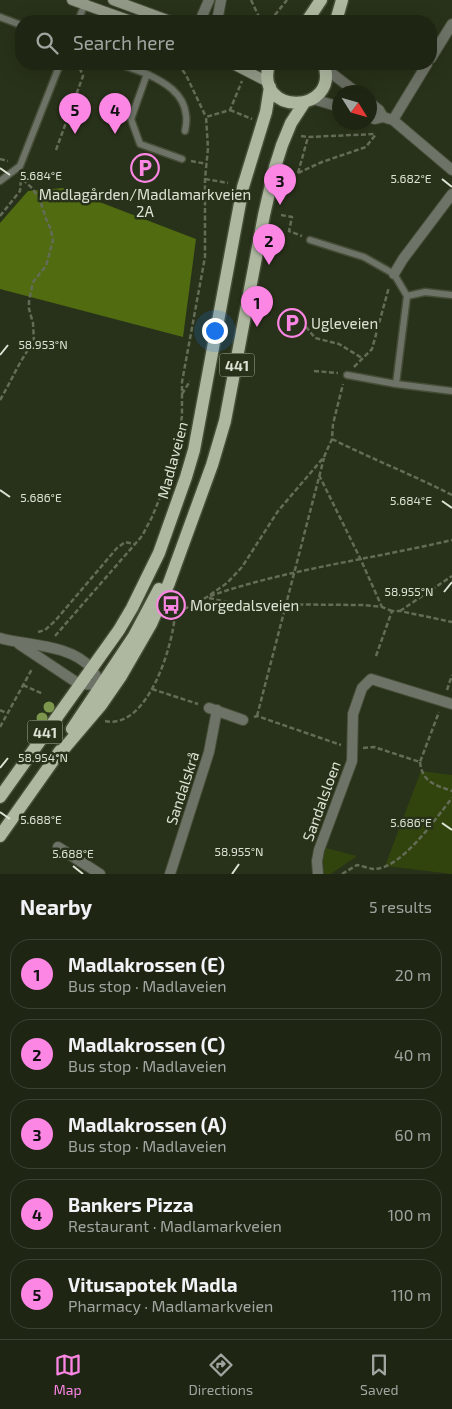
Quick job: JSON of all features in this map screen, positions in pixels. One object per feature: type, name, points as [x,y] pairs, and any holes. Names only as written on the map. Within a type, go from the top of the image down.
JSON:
[{"type":"main road","points":[[72,0],[85,2],[116,15]]},
{"type":"main road","points":[[113,0],[154,15]]},
{"type":"main road","points":[[311,15],[321,0]]},
{"type":"main road","points":[[338,15],[342,0]]},
{"type":"main road","points":[[243,70],[269,85],[274,94],[288,103],[309,101]]},
{"type":"main road","name":"441","points":[[268,70],[266,76],[269,85]]},
{"type":"main road","name":"441","points":[[0,836],[56,758],[102,705],[136,652],[162,601],[212,466],[225,421],[275,167],[291,123],[325,84],[325,70]]},
{"type":"main road","name":"Madlaveien","points":[[0,797],[119,630],[159,553],[186,477],[201,416],[243,187],[266,112],[269,85]]},
{"type":"main road","name":"441","points":[[56,758],[76,723],[134,636],[178,557]]},
{"type":"street","points":[[203,15],[209,0]]},
{"type":"street","points":[[218,15],[221,0]]},
{"type":"street","points":[[437,48],[452,24]]},
{"type":"street","points":[[330,70],[348,85]]},
{"type":"street","points":[[388,119],[424,70]]},
{"type":"street","points":[[309,101],[332,105]]},
{"type":"street","points":[[377,108],[452,170]]},
{"type":"street","points":[[377,119],[388,119]]},
{"type":"street","points":[[394,274],[403,259],[452,194]]},
{"type":"street","points":[[0,638],[56,649],[74,655],[91,668],[101,685]]},
{"type":"street","points":[[15,642],[79,684],[101,685]]},
{"type":"street","name":"Sandalsloen","points":[[318,874],[317,860],[319,850],[352,761],[353,714],[362,688],[371,679],[452,704]]},
{"type":"street","points":[[213,709],[243,720]]},
{"type":"street","name":"Sandalskrå","points":[[170,874],[210,752],[213,709]]},
{"type":"street","points":[[58,847],[100,874]]},
{"type":"lane","points":[[80,15],[85,2]]},
{"type":"lane","points":[[0,17],[15,23]]},
{"type":"lane","points":[[0,181],[20,166],[58,70]]},
{"type":"lane","points":[[136,70],[167,84],[181,100],[186,114],[185,131]]},
{"type":"lane","points":[[147,74],[131,119],[140,144],[182,159]]},
{"type":"lane","points":[[310,240],[364,257],[394,274],[407,296],[396,384]]},
{"type":"lane","points":[[407,296],[425,292],[452,295]]},
{"type":"lane","points":[[347,375],[396,384],[452,391]]},
{"type":"path","points":[[250,0],[258,15]]},
{"type":"path","points":[[275,15],[287,0]]},
{"type":"path","points":[[56,150],[83,76],[80,70]]},
{"type":"path","points":[[53,639],[147,528],[171,468],[180,431],[182,382],[205,257],[205,179],[208,130],[206,117],[182,70]]},
{"type":"path","points":[[230,110],[243,80]]},
{"type":"path","points":[[206,117],[230,110],[254,120]]},
{"type":"path","points":[[297,135],[308,137],[376,134],[366,147],[322,162],[298,173],[308,137]]},
{"type":"path","points":[[182,159],[207,164]]},
{"type":"path","points":[[0,216],[20,191],[20,166]]},
{"type":"path","points":[[0,400],[14,377],[23,355],[34,342],[29,301],[33,282],[46,266],[53,240],[40,200],[32,188],[21,178]]},
{"type":"path","points":[[205,179],[228,184]]},
{"type":"path","points":[[282,215],[292,217],[289,231],[310,240]]},
{"type":"path","points":[[257,716],[319,475],[332,439],[333,424],[342,387],[347,375],[372,348],[386,294],[394,274]]},
{"type":"path","points":[[293,320],[304,323],[315,338],[339,344],[362,358]]},
{"type":"path","points":[[314,370],[347,375]]},
{"type":"path","points":[[182,394],[190,381]]},
{"type":"path","points":[[332,439],[367,457],[420,478],[452,495]]},
{"type":"path","points":[[208,597],[227,583],[242,567],[278,511],[324,457]]},
{"type":"path","points":[[319,475],[382,607]]},
{"type":"path","points":[[103,720],[115,722],[125,719],[138,708],[152,689],[172,638],[175,614],[208,597],[233,588],[360,558],[452,540]]},
{"type":"path","points":[[36,632],[45,630],[55,621],[117,548],[125,542],[134,544]]},
{"type":"path","points":[[400,611],[452,576]]},
{"type":"path","points":[[208,597],[236,604],[363,605],[382,607],[392,611],[452,622]]},
{"type":"path","points":[[376,656],[392,611]]},
{"type":"path","points":[[0,727],[6,713],[32,670]]},
{"type":"path","points":[[23,685],[43,694]]},
{"type":"path","points":[[152,689],[213,709]]},
{"type":"path","points":[[0,710],[6,713]]},
{"type":"path","points":[[420,762],[421,771],[432,784],[452,791]]},
{"type":"path","points":[[342,874],[357,865],[373,869],[385,866],[413,847],[452,798]]},
{"type":"green space","points":[[63,188],[196,239],[183,337],[0,289],[0,223],[28,191]]},
{"type":"green space","points":[[421,771],[452,775],[452,874],[385,866]]},
{"type":"green space","points":[[326,848],[357,856],[331,874],[324,874],[323,859]]},
{"type":"place","name":"Vitusapotek Madla","points":[[75,134]]},
{"type":"place","name":"Bankers Pizza","points":[[115,134]]},
{"type":"place","name":"Madlagården/Madlamarkveien 2A","points":[[145,168]]},
{"type":"place","name":"Madlakrossen (A)","points":[[280,205]]},
{"type":"place","name":"Madlakrossen (C)","points":[[269,265]]},
{"type":"place","name":"Ugleveien","points":[[292,323]]},
{"type":"place","name":"Madlakrossen (E)","points":[[257,327]]},
{"type":"place","name":"Morgedalsveien","points":[[171,605]]}]
